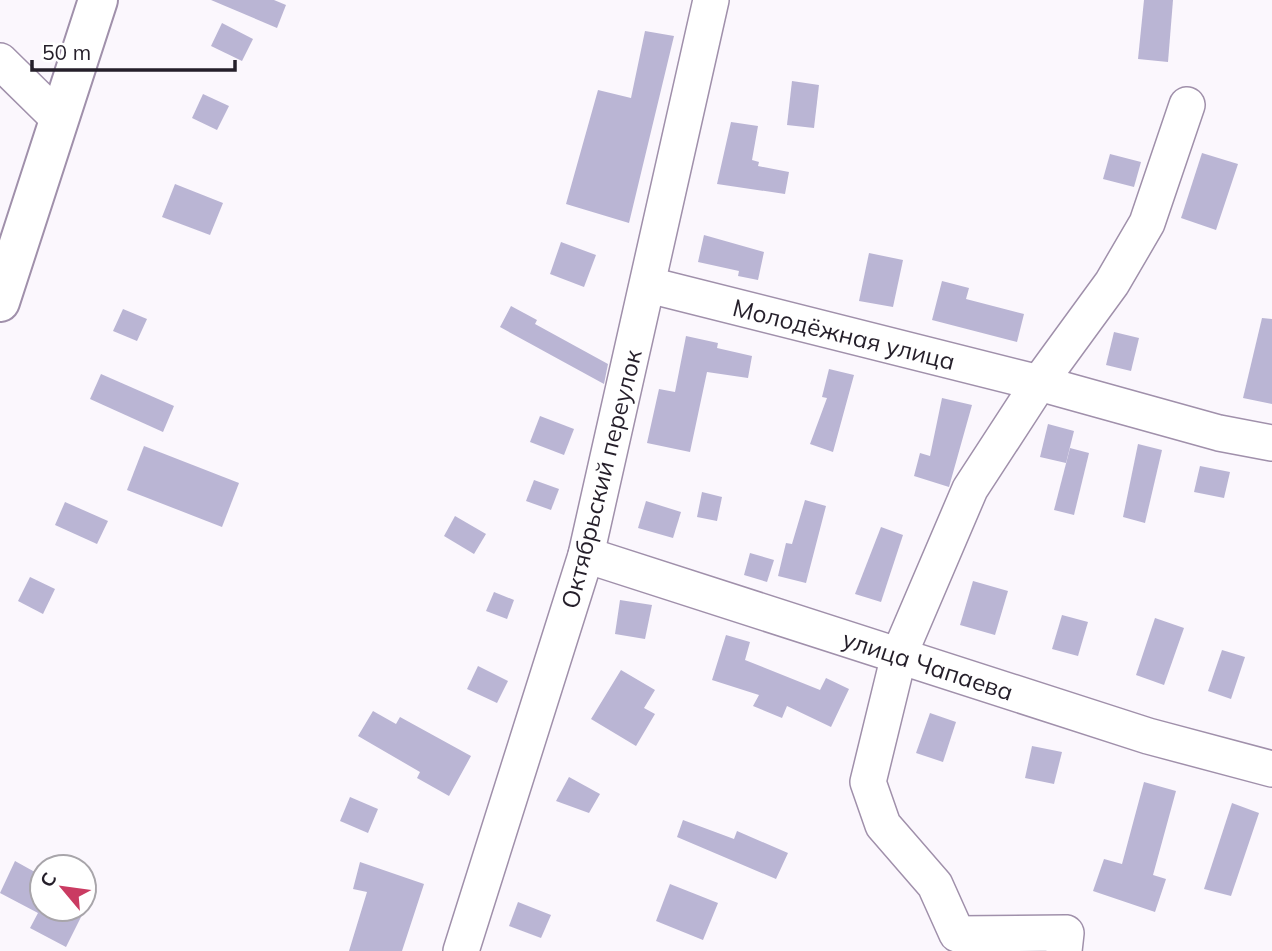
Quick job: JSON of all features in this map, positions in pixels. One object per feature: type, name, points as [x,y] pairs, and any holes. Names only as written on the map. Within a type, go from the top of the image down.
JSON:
[{"type":"main road","points":[[0,302],[98,0]]},
{"type":"street","name":"Октябрьский переулок","points":[[461,951],[586,555],[649,285],[711,0]]},
{"type":"street","points":[[0,61],[59,119]]},
{"type":"street","points":[[1065,942],[957,934],[935,885],[883,825],[868,782],[899,655],[970,489],[1039,383],[1112,283],[1147,223],[1187,106]]},
{"type":"street","name":"Молодёжная улица","points":[[649,285],[1039,383],[1219,433],[1272,443]]},
{"type":"street","name":"улица Чапаева","points":[[586,555],[1148,736],[1272,769]]},
{"type":"building","points":[[211,0],[274,0],[286,5],[277,28]]},
{"type":"building","points":[[1144,0],[1173,0],[1168,62],[1138,59]]},
{"type":"building","points":[[222,23],[253,39],[242,61],[211,46]]},
{"type":"building","points":[[645,31],[674,36],[629,223],[566,204],[598,90],[631,98]]},
{"type":"building","points":[[792,81],[819,85],[814,128],[787,125]]},
{"type":"building","points":[[203,94],[229,106],[217,130],[192,118]]},
{"type":"building","points":[[731,122],[758,126],[752,160],[759,162],[758,166],[789,172],[785,194],[717,184]]},
{"type":"building","points":[[1202,153],[1238,164],[1216,230],[1181,218]]},
{"type":"building","points":[[1110,154],[1141,162],[1134,187],[1103,179]]},
{"type":"building","points":[[175,184],[223,203],[210,235],[162,217]]},
{"type":"building","points":[[704,235],[764,252],[758,280],[738,276],[739,271],[698,262]]},
{"type":"building","points":[[561,242],[596,255],[584,287],[550,274]]},
{"type":"building","points":[[869,253],[903,260],[893,307],[859,301]]},
{"type":"building","points":[[942,281],[969,288],[966,299],[1024,314],[1017,342],[932,320]]},
{"type":"building","points":[[511,306],[537,320],[535,324],[608,364],[604,384],[500,327]]},
{"type":"building","points":[[123,309],[147,319],[137,341],[113,331]]},
{"type":"building","points":[[1262,318],[1272,319],[1272,404],[1243,398]]},
{"type":"building","points":[[1114,332],[1139,338],[1131,371],[1106,365]]},
{"type":"building","points":[[686,336],[718,343],[717,348],[752,356],[748,378],[707,372],[690,452],[647,443],[659,389],[675,392]]},
{"type":"building","points":[[829,369],[854,375],[833,452],[810,444],[827,398],[822,397]]},
{"type":"building","points":[[101,374],[174,406],[163,432],[90,399]]},
{"type":"building","points":[[942,398],[972,405],[949,487],[914,476],[920,453],[930,456]]},
{"type":"building","points":[[540,416],[574,429],[564,455],[530,442]]},
{"type":"building","points":[[1048,424],[1074,431],[1066,463],[1040,457]]},
{"type":"building","points":[[1138,444],[1162,450],[1145,523],[1123,517]]},
{"type":"building","points":[[144,446],[239,483],[222,527],[127,490]]},
{"type":"building","points":[[1070,448],[1089,453],[1074,515],[1054,510]]},
{"type":"building","points":[[1200,466],[1230,472],[1224,498],[1194,492]]},
{"type":"building","points":[[534,480],[559,489],[551,510],[526,501]]},
{"type":"building","points":[[702,492],[722,497],[717,521],[697,517]]},
{"type":"building","points":[[805,500],[826,506],[806,583],[778,576],[786,543],[792,544]]},
{"type":"building","points":[[646,501],[681,512],[673,538],[638,528]]},
{"type":"building","points":[[65,502],[108,521],[97,544],[55,525]]},
{"type":"building","points":[[455,516],[486,534],[474,554],[444,536]]},
{"type":"building","points":[[881,527],[903,535],[881,602],[855,594]]},
{"type":"building","points":[[750,553],[774,560],[767,582],[744,575]]},
{"type":"building","points":[[30,577],[55,589],[43,614],[18,601]]},
{"type":"building","points":[[973,581],[1008,591],[995,635],[960,625]]},
{"type":"building","points":[[494,592],[514,600],[507,619],[486,611]]},
{"type":"building","points":[[620,600],[652,605],[645,639],[615,634]]},
{"type":"building","points":[[1062,615],[1088,622],[1078,656],[1052,649]]},
{"type":"building","points":[[1155,618],[1184,628],[1164,685],[1136,675]]},
{"type":"building","points":[[726,635],[750,642],[745,660],[820,690],[826,678],[849,689],[831,727],[787,706],[782,718],[753,706],[759,695],[712,680]]},
{"type":"building","points":[[1222,650],[1245,657],[1231,699],[1208,691]]},
{"type":"building","points":[[478,666],[508,681],[497,703],[467,689]]},
{"type":"building","points":[[621,670],[655,690],[644,708],[655,714],[636,746],[591,719]]},
{"type":"building","points":[[373,711],[396,724],[400,717],[471,756],[449,796],[417,778],[420,772],[358,736]]},
{"type":"building","points":[[930,713],[956,722],[943,762],[916,753]]},
{"type":"building","points":[[1032,746],[1062,752],[1054,784],[1025,778]]},
{"type":"building","points":[[569,777],[600,794],[589,813],[556,801]]},
{"type":"building","points":[[1144,782],[1176,791],[1153,875],[1166,879],[1155,912],[1093,891],[1104,859],[1122,864]]},
{"type":"building","points":[[350,797],[378,809],[368,833],[340,821]]},
{"type":"building","points":[[1232,803],[1259,813],[1231,896],[1204,889]]},
{"type":"building","points":[[683,820],[734,839],[737,831],[788,853],[776,879],[677,837]]},
{"type":"building","points":[[15,861],[28,868],[28,908],[0,893]]},
{"type":"building","points":[[360,862],[424,884],[402,951],[349,951],[367,892],[353,889]]},
{"type":"building","points":[[670,884],[718,903],[703,940],[656,921]]},
{"type":"building","points":[[518,902],[551,915],[541,938],[509,926]]},
{"type":"building","points":[[33,923],[78,923],[66,947],[30,928]]}]
